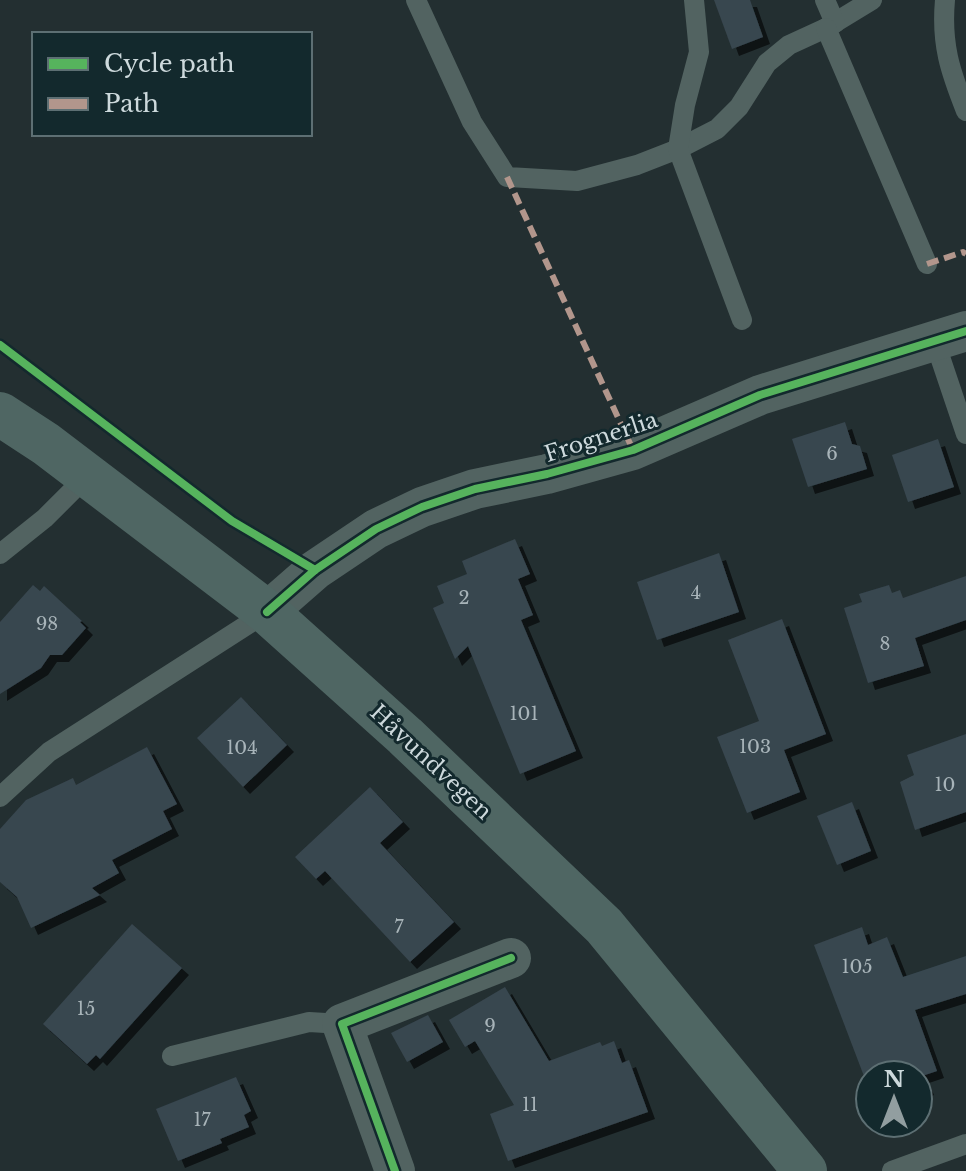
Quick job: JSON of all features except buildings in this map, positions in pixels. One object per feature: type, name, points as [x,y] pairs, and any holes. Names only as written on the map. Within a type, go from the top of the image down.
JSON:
[{"type":"main road","name":"Håvundvegen","points":[[0,414],[267,612],[416,746],[604,926],[805,1171]]},
{"type":"street","name":"Frognerlia","points":[[267,612],[315,570],[376,529],[422,507],[475,489],[547,474],[633,450],[760,395],[951,337]]},
{"type":"street","points":[[395,1171],[342,1024],[511,958]]},
{"type":"lane","points":[[416,0],[472,122],[507,177],[577,181],[637,165],[717,129],[739,107],[767,63],[789,45],[830,26],[872,0]]},
{"type":"lane","points":[[694,0],[699,52],[685,105],[678,149],[742,320]]},
{"type":"lane","points":[[825,0],[830,26],[927,264]]},
{"type":"lane","points":[[945,0],[943,20],[948,65],[966,111]]},
{"type":"lane","points":[[951,337],[966,434]]},
{"type":"lane","points":[[0,554],[45,518],[87,476]]},
{"type":"lane","points":[[0,797],[49,752],[267,612]]},
{"type":"lane","points":[[172,1056],[309,1022],[342,1024]]},
{"type":"lane","points":[[892,1171],[966,1144]]},
{"type":"marked path","points":[[507,177],[633,450]]},
{"type":"marked path","points":[[927,264],[963,252],[966,254]]},
{"type":"cycle path","points":[[267,612],[315,570],[376,529],[422,507],[475,489],[547,474],[633,450],[760,395],[966,331]]},
{"type":"cycle path","points":[[0,345],[232,521],[315,570]]},
{"type":"cycle path","points":[[395,1171],[342,1024],[511,958]]}]
